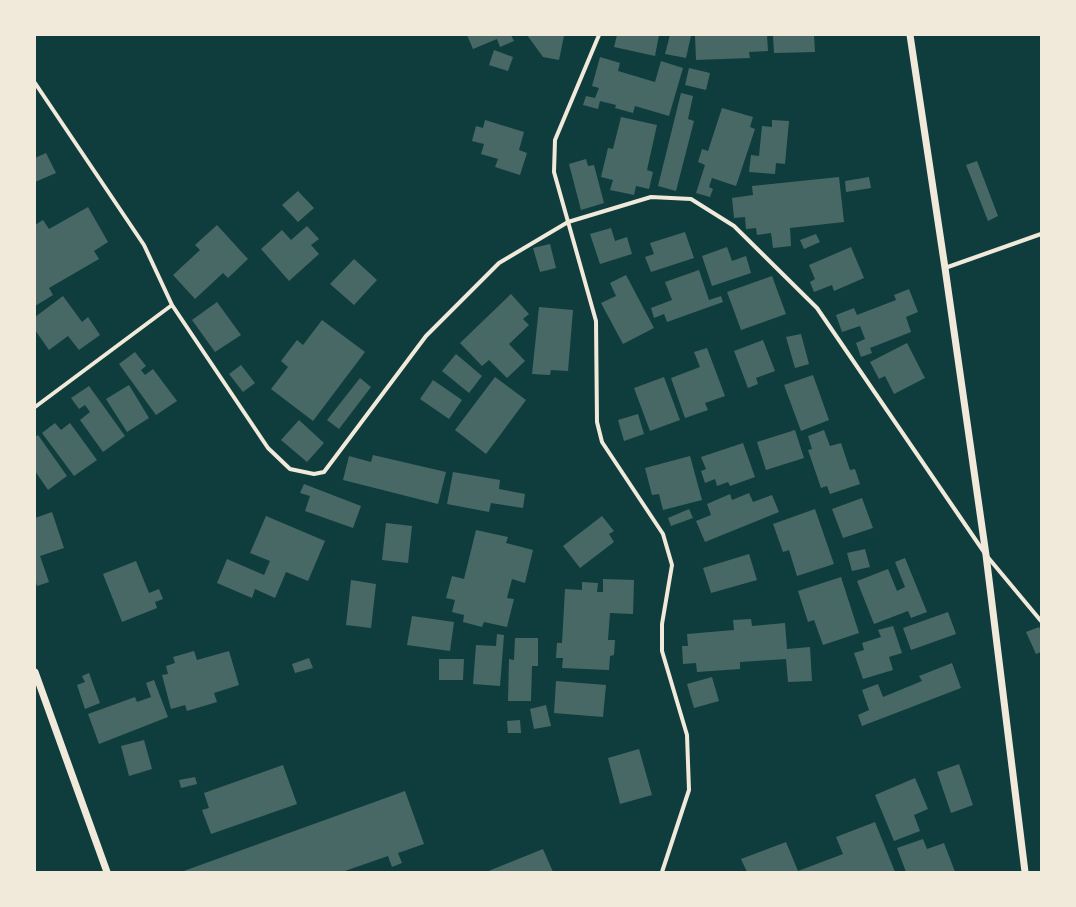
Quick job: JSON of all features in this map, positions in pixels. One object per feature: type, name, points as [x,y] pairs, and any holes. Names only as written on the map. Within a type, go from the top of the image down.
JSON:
[{"type":"street","points":[[599,35],[555,140],[554,172],[596,321],[597,422],[602,442],[663,534],[672,565],[662,624],[662,651],[687,735],[688,790],[662,872]]},
{"type":"street","points":[[910,35],[986,556],[1025,872]]},
{"type":"street","points":[[35,83],[144,245],[172,305],[268,448],[290,469],[314,474],[324,472],[426,336],[499,262],[568,222],[651,197],[691,199],[734,226],[817,308],[986,556],[1041,621]]},
{"type":"street","points":[[945,268],[1041,234]]},
{"type":"street","points":[[35,407],[172,305]]},
{"type":"street","points":[[35,672],[107,872]]},
{"type":"building","points":[[467,35],[511,35],[514,41],[500,47],[497,39],[473,49]]},
{"type":"building","points":[[527,35],[564,36],[559,60],[543,57]]},
{"type":"building","points":[[617,35],[659,35],[655,56],[614,47]]},
{"type":"building","points":[[670,35],[691,36],[686,58],[665,54]]},
{"type":"building","points":[[695,35],[767,35],[768,51],[749,52],[750,58],[696,60]]},
{"type":"building","points":[[773,35],[814,35],[815,52],[774,53]]},
{"type":"building","points":[[494,50],[513,57],[508,71],[489,65]]},
{"type":"building","points":[[600,57],[620,63],[618,71],[655,82],[661,61],[683,68],[669,116],[635,106],[633,113],[615,108],[616,105],[600,101],[598,109],[583,105],[586,96],[595,98],[599,88],[592,86]]},
{"type":"building","points":[[689,68],[710,73],[706,90],[685,85]]},
{"type":"building","points":[[681,93],[693,96],[688,119],[694,121],[676,191],[658,186]]},
{"type":"building","points":[[722,108],[753,117],[750,127],[755,129],[736,186],[712,178],[709,187],[713,189],[710,197],[696,193],[705,165],[698,162],[702,149],[708,151]]},
{"type":"building","points":[[621,117],[657,125],[647,170],[653,172],[649,189],[636,186],[634,195],[610,190],[613,180],[601,177],[608,148],[613,149]]},
{"type":"building","points":[[485,120],[524,132],[519,150],[527,153],[520,175],[495,167],[498,159],[481,154],[484,144],[472,141],[476,126],[483,128]]},
{"type":"building","points":[[772,120],[789,121],[785,164],[776,163],[775,174],[749,172],[751,155],[759,156],[762,126],[772,127]]},
{"type":"building","points":[[46,153],[56,173],[35,182],[35,158]]},
{"type":"building","points":[[586,159],[588,166],[594,165],[604,203],[581,210],[569,164]]},
{"type":"building","points":[[977,161],[998,216],[988,221],[966,165]]},
{"type":"building","points":[[839,177],[844,222],[790,228],[791,246],[773,248],[771,233],[757,235],[756,228],[746,229],[745,217],[734,218],[732,198],[753,195],[752,186]]},
{"type":"building","points":[[869,177],[871,188],[846,192],[845,181]]},
{"type":"building","points":[[298,191],[314,208],[298,222],[282,205]]},
{"type":"building","points":[[88,207],[108,242],[94,251],[99,259],[49,288],[53,295],[35,306],[35,225],[43,220],[49,229]]},
{"type":"building","points":[[217,225],[248,259],[228,278],[223,273],[195,299],[173,275],[200,250],[195,245]]},
{"type":"building","points":[[307,226],[319,239],[311,245],[319,254],[289,281],[261,249],[282,230],[291,240]]},
{"type":"building","points":[[611,228],[615,241],[627,237],[632,254],[600,264],[590,234]]},
{"type":"building","points":[[685,232],[694,258],[651,272],[645,257],[654,254],[650,243]]},
{"type":"building","points":[[816,234],[820,242],[804,249],[800,240]]},
{"type":"building","points":[[550,244],[556,268],[540,272],[533,248]]},
{"type":"building","points":[[727,247],[732,261],[746,256],[751,273],[712,286],[702,256]]},
{"type":"building","points":[[851,247],[864,278],[834,291],[832,285],[814,292],[810,282],[815,279],[809,265]]},
{"type":"building","points":[[354,259],[377,280],[354,305],[330,284]]},
{"type":"building","points":[[699,270],[709,300],[721,296],[723,302],[667,322],[664,314],[654,318],[651,308],[672,300],[665,282]]},
{"type":"building","points":[[626,275],[654,328],[623,344],[601,303],[616,296],[610,283]]},
{"type":"building","points":[[772,276],[786,314],[741,330],[727,292]]},
{"type":"building","points":[[909,289],[918,312],[906,317],[911,332],[870,348],[872,353],[861,357],[856,343],[865,339],[860,326],[842,332],[836,315],[854,308],[857,315],[896,300],[894,295]]},
{"type":"building","points":[[511,294],[529,314],[523,319],[529,325],[509,344],[525,361],[507,378],[489,360],[482,366],[460,343]]},
{"type":"building","points":[[63,296],[82,322],[88,317],[100,335],[79,350],[68,336],[49,350],[35,330],[35,317]]},
{"type":"building","points":[[217,302],[241,335],[215,352],[192,320]]},
{"type":"building","points":[[539,307],[573,310],[568,371],[551,370],[550,375],[532,374]]},
{"type":"building","points":[[322,320],[365,352],[313,421],[271,389],[288,367],[281,361],[297,340],[303,345]]},
{"type":"building","points":[[801,334],[809,364],[795,368],[786,337]]},
{"type":"building","points":[[763,340],[775,371],[756,378],[758,384],[748,388],[734,351]]},
{"type":"building","points":[[907,343],[925,378],[894,394],[885,376],[879,379],[870,362]]},
{"type":"building","points":[[707,348],[725,396],[705,403],[708,410],[685,418],[671,378],[700,367],[694,352]]},
{"type":"building","points":[[135,352],[146,366],[141,370],[145,375],[153,369],[177,401],[156,415],[119,364]]},
{"type":"building","points":[[456,354],[482,376],[469,393],[442,371]]},
{"type":"building","points":[[241,365],[255,383],[243,392],[229,374]]},
{"type":"building","points":[[813,375],[829,420],[801,431],[784,385]]},
{"type":"building","points":[[495,377],[526,400],[486,454],[455,430]]},
{"type":"building","points":[[664,377],[680,420],[650,431],[634,388]]},
{"type":"building","points":[[360,378],[371,387],[339,429],[327,420]]},
{"type":"building","points":[[433,380],[462,400],[449,419],[420,399]]},
{"type":"building","points":[[129,385],[149,418],[127,432],[106,399]]},
{"type":"building","points":[[89,386],[125,436],[103,452],[80,420],[90,412],[85,405],[79,409],[71,398]]},
{"type":"building","points":[[638,414],[644,434],[624,441],[618,420]]},
{"type":"building","points":[[299,420],[324,443],[307,462],[281,440]]},
{"type":"building","points":[[55,423],[61,430],[70,423],[97,460],[74,476],[42,433]]},
{"type":"building","points":[[795,430],[804,458],[766,470],[757,442]]},
{"type":"building","points":[[824,430],[830,446],[841,443],[850,470],[855,469],[860,484],[830,494],[827,486],[821,488],[808,450],[812,449],[808,436]]},
{"type":"building","points":[[38,435],[67,476],[48,490],[35,471],[35,437]]},
{"type":"building","points":[[743,443],[755,477],[730,486],[728,482],[717,486],[715,479],[705,483],[701,471],[706,469],[701,457]]},
{"type":"building","points":[[373,455],[446,472],[438,504],[343,480],[349,456],[371,462]]},
{"type":"building","points":[[690,456],[702,500],[663,510],[659,494],[652,495],[645,468]]},
{"type":"building","points":[[453,472],[500,480],[499,489],[525,494],[523,508],[491,503],[489,512],[447,504]]},
{"type":"building","points":[[304,484],[361,506],[353,528],[305,511],[310,496],[300,493]]},
{"type":"building","points":[[749,493],[753,502],[772,495],[779,512],[705,542],[696,521],[711,515],[707,504],[730,494],[732,500]]},
{"type":"building","points":[[862,498],[873,528],[843,538],[832,509]]},
{"type":"building","points":[[689,509],[693,518],[671,526],[668,518]]},
{"type":"building","points":[[815,509],[834,564],[797,576],[789,550],[783,552],[773,524]]},
{"type":"building","points":[[52,512],[64,548],[40,556],[49,582],[37,586],[35,579],[35,518]]},
{"type":"building","points":[[266,516],[325,541],[308,581],[286,572],[275,598],[255,589],[252,598],[217,583],[227,559],[264,575],[270,561],[250,553]]},
{"type":"building","points":[[602,516],[614,531],[609,534],[614,542],[580,568],[563,546]]},
{"type":"building","points":[[386,523],[412,526],[408,563],[382,560]]},
{"type":"building","points":[[476,530],[508,537],[506,543],[533,550],[525,583],[512,579],[507,598],[514,599],[507,627],[484,622],[482,627],[463,622],[464,615],[452,612],[455,600],[446,598],[452,576],[464,579]]},
{"type":"building","points":[[865,549],[870,567],[852,571],[847,553]]},
{"type":"building","points":[[749,554],[757,580],[711,593],[703,568]]},
{"type":"building","points":[[905,558],[927,612],[911,618],[908,611],[874,624],[857,581],[888,569],[897,591],[905,587],[895,562]]},
{"type":"building","points":[[136,561],[149,593],[159,589],[163,599],[155,602],[157,608],[122,622],[103,574]]},
{"type":"building","points":[[841,577],[859,633],[823,645],[814,620],[808,622],[798,591]]},
{"type":"building","points":[[603,579],[634,580],[633,614],[610,613],[608,640],[615,640],[614,655],[610,656],[609,670],[562,668],[563,658],[556,658],[557,643],[562,643],[565,589],[582,590],[582,582],[598,583],[597,592],[603,592]]},
{"type":"building","points":[[351,580],[376,584],[371,628],[346,625]]},
{"type":"building","points":[[948,612],[956,634],[911,650],[903,628]]},
{"type":"building","points":[[412,616],[454,622],[450,651],[407,645]]},
{"type":"building","points":[[751,619],[752,626],[785,623],[787,649],[810,647],[812,681],[788,682],[786,659],[740,662],[740,669],[697,672],[696,663],[683,664],[682,646],[688,646],[687,634],[734,630],[733,620]]},
{"type":"building","points":[[893,626],[902,653],[889,657],[893,670],[863,679],[854,653],[864,650],[862,643],[881,637],[878,630]]},
{"type":"building","points":[[1039,627],[1041,631],[1041,652],[1036,654],[1026,632]]},
{"type":"building","points":[[497,634],[504,635],[500,686],[473,684],[476,645],[496,646]]},
{"type":"building","points":[[515,638],[538,638],[538,666],[532,666],[531,701],[508,701],[509,659],[514,660]]},
{"type":"building","points":[[194,651],[197,660],[229,651],[239,685],[214,693],[217,702],[187,711],[185,705],[171,709],[162,675],[168,674],[166,666],[175,663],[173,657]]},
{"type":"building","points":[[309,658],[313,668],[295,673],[292,664]]},
{"type":"building","points":[[439,659],[464,659],[463,680],[439,680]]},
{"type":"building","points":[[952,663],[961,688],[862,726],[858,715],[869,710],[862,690],[878,684],[883,697],[922,681],[919,676]]},
{"type":"building","points":[[89,673],[100,703],[85,709],[77,685],[85,682],[82,676]]},
{"type":"building","points":[[712,677],[719,701],[694,708],[687,684]]},
{"type":"building","points":[[154,680],[168,717],[99,744],[88,714],[135,697],[137,702],[151,697],[146,683]]},
{"type":"building","points":[[556,681],[606,685],[603,717],[554,713]]},
{"type":"building","points":[[546,705],[551,726],[534,729],[530,709]]},
{"type":"building","points":[[520,720],[521,733],[508,733],[507,721]]},
{"type":"building","points":[[144,740],[152,769],[129,776],[121,746]]},
{"type":"building","points":[[639,749],[652,795],[620,804],[608,758]]},
{"type":"building","points":[[959,764],[973,805],[951,813],[937,772]]},
{"type":"building","points":[[283,765],[297,804],[211,834],[202,810],[209,808],[204,793]]},
{"type":"building","points":[[195,777],[197,784],[181,788],[179,780]]},
{"type":"building","points":[[915,778],[928,809],[914,815],[920,831],[894,841],[875,795]]},
{"type":"building","points":[[405,791],[424,844],[398,853],[402,863],[392,867],[388,856],[342,872],[181,872]]},
{"type":"building","points":[[875,822],[895,872],[747,872],[741,859],[786,842],[798,871],[843,854],[836,837]]},
{"type":"building","points":[[923,839],[927,849],[944,843],[955,872],[906,872],[897,848]]},
{"type":"building","points":[[543,849],[553,872],[486,872]]}]
